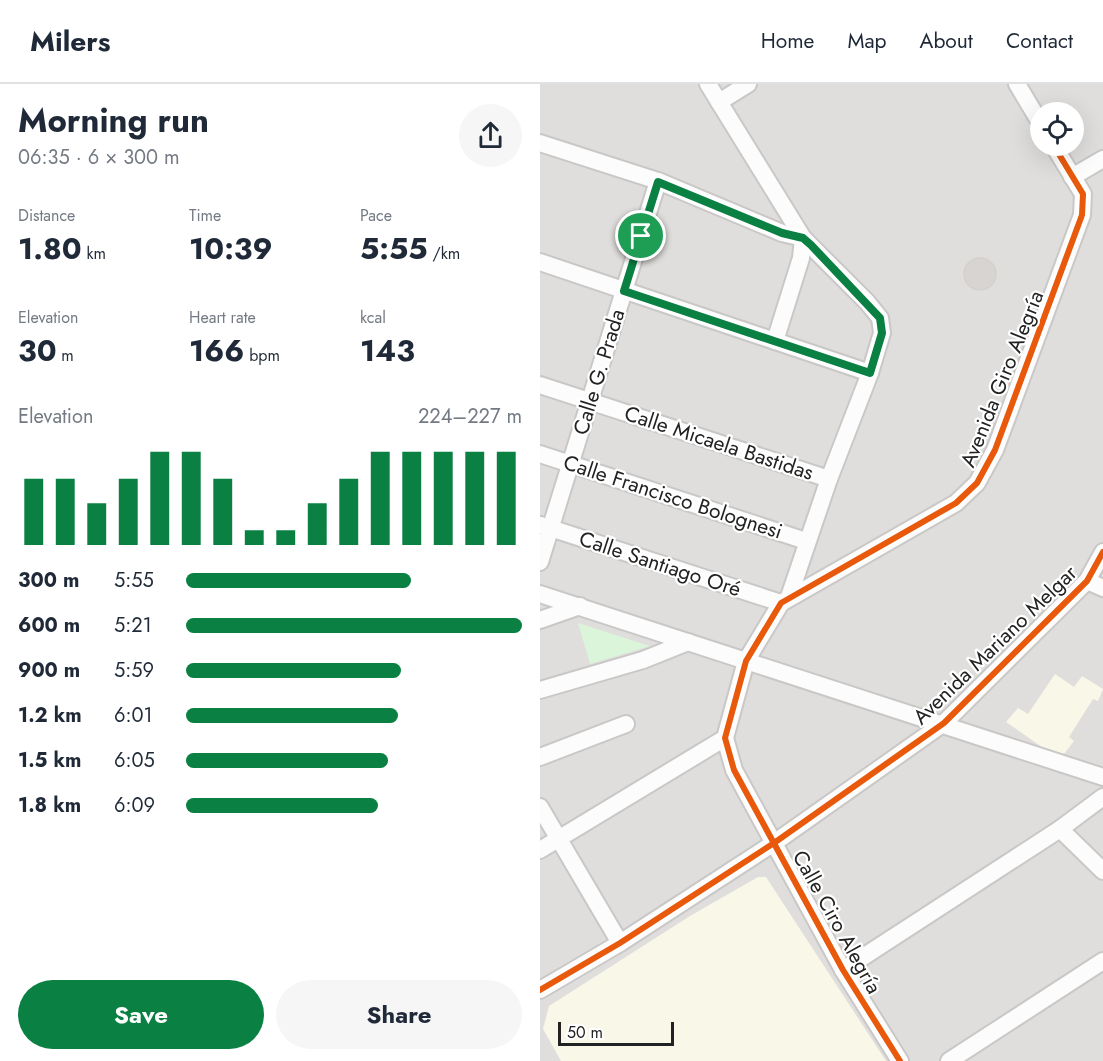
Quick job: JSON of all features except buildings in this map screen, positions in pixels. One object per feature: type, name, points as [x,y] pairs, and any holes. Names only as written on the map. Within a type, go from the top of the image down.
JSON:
[{"type":"street","points":[[708,84],[803,238],[880,318],[882,333],[870,373],[828,479],[785,600]]},
{"type":"street","points":[[719,102],[747,84]]},
{"type":"street","points":[[1017,84],[1030,106]]},
{"type":"street","points":[[540,143],[658,182],[782,233],[803,238]]},
{"type":"street","name":"Avenida Giro Alegría","points":[[746,661],[785,600],[956,502],[977,483],[995,450],[1082,215],[1083,194],[1060,156]]},
{"type":"street","points":[[1072,177],[1103,159]]},
{"type":"street","name":"Calle G. Prada","points":[[540,562],[545,526],[570,464],[658,182]]},
{"type":"street","points":[[775,341],[801,258],[803,238]]},
{"type":"street","points":[[540,262],[870,373]]},
{"type":"street","name":"Calle Micaela Bastidas","points":[[540,386],[828,479]]},
{"type":"street","name":"Calle Francisco Bolognesi","points":[[540,454],[806,541]]},
{"type":"street","name":"Calle Santiago Oré","points":[[545,526],[785,600]]},
{"type":"street","name":"Avenida Mariano Melgar","points":[[540,990],[620,943],[774,843],[944,723],[1087,581],[1103,552]]},
{"type":"street","points":[[1087,581],[1103,588]]},
{"type":"street","points":[[540,594],[944,723],[1103,777]]},
{"type":"street","points":[[540,620],[580,606]]},
{"type":"street","points":[[540,690],[643,660],[688,642]]},
{"type":"street","points":[[540,850],[725,738],[746,661]]},
{"type":"street","points":[[540,757],[626,724]]},
{"type":"street","name":"Calle Ciro Alegría","points":[[725,738],[734,770],[843,970],[900,1061]]},
{"type":"street","points":[[843,970],[1060,829],[1103,797]]},
{"type":"street","points":[[540,807],[620,943]]},
{"type":"street","points":[[1060,829],[1103,871]]},
{"type":"street","points":[[949,1061],[1103,961]]},
{"type":"shaded area","points":[[540,84],[1103,84],[1103,1061],[540,1061]]},
{"type":"shaded area","points":[[1055,674],[1074,687],[1082,676],[1103,689],[1098,701],[1093,699],[1069,737],[1074,741],[1064,754],[1042,747],[1006,722],[1018,708],[1028,714]]},
{"type":"shaded area","points":[[758,877],[766,877],[886,1061],[561,1061],[543,1029],[549,1006],[690,916]]},
{"type":"green space","points":[[578,623],[650,646],[590,664]]},
{"type":"cycle path","points":[[900,1061],[843,970],[734,770],[725,738],[746,661],[781,603],[956,503],[977,483],[995,450],[1082,215],[1083,194],[1060,156]]},
{"type":"cycle path","points":[[540,990],[620,943],[774,843],[944,723],[1087,581],[1103,552]]},
{"type":"route","points":[[658,182],[782,233],[803,238],[880,318],[882,333],[870,373],[624,291],[641,236],[658,182]]}]
